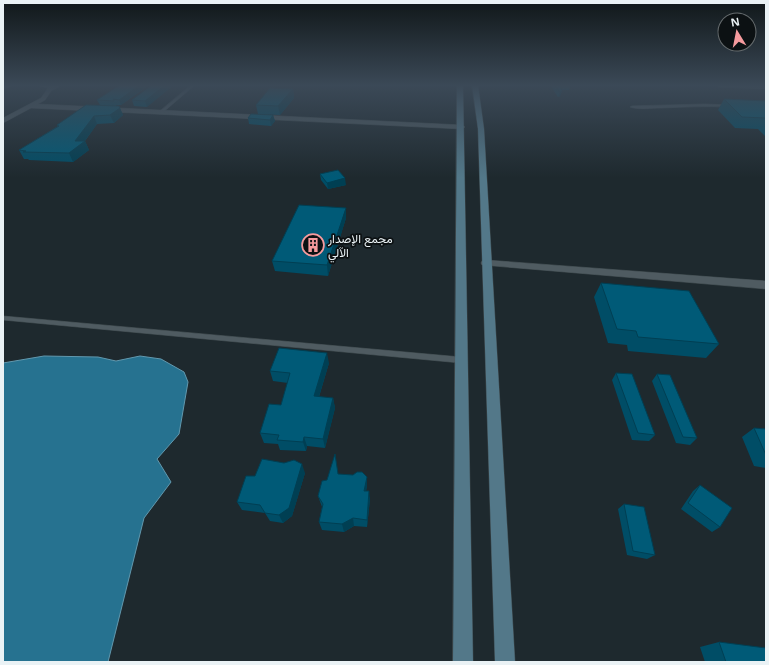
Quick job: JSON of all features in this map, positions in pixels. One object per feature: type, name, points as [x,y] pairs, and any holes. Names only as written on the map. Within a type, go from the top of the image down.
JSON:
[{"type":"main road","points":[[468,116],[471,128],[486,263],[505,662]]},
{"type":"main road","points":[[463,662],[461,360],[472,116]]},
{"type":"street","points":[[3,121],[12,116]]},
{"type":"street","points":[[238,116],[471,128]]},
{"type":"street","points":[[486,263],[766,285]]},
{"type":"lane","points":[[3,318],[461,360]]},
{"type":"water","points":[[44,356],[98,357],[116,361],[140,356],[161,359],[184,372],[188,382],[179,434],[157,459],[171,482],[144,518],[108,662],[3,662],[3,363]]},
{"type":"building","points":[[70,116],[94,116],[75,141],[85,141],[69,153],[23,152],[26,151],[19,150],[59,126],[57,125]]},
{"type":"building","points":[[249,116],[272,116],[270,120],[248,118]]},
{"type":"building","points":[[741,116],[766,116],[766,119],[765,118]]},
{"type":"building","points":[[338,170],[345,178],[327,183],[320,174]]},
{"type":"building","name":"مجمع الإصدار الآلي","points":[[299,205],[346,208],[327,265],[272,261]]},
{"type":"building","points":[[601,283],[689,291],[719,344],[638,337],[636,331],[617,329]]},
{"type":"building","points":[[279,348],[327,353],[314,396],[333,398],[323,439],[304,437],[303,442],[277,440],[279,435],[260,433],[269,404],[281,405],[290,373],[270,371]]},
{"type":"building","points":[[616,373],[632,374],[655,435],[638,433]]},
{"type":"building","points":[[657,374],[670,375],[697,438],[683,437]]},
{"type":"building","points":[[754,428],[766,429],[766,455]]},
{"type":"building","points":[[335,454],[338,474],[353,475],[357,472],[362,472],[367,477],[364,491],[369,491],[367,520],[353,518],[342,524],[319,522],[323,504],[318,496],[322,481],[327,480]]},
{"type":"building","points":[[262,459],[284,463],[294,460],[302,464],[289,508],[279,515],[265,513],[260,505],[237,502],[246,476],[255,476]]},
{"type":"building","points":[[700,485],[732,508],[720,527],[688,503]]},
{"type":"building","points":[[624,504],[644,507],[655,555],[633,551]]},
{"type":"building","points":[[719,642],[766,648],[766,662],[726,662]]},
{"type":"place","name":"مجمع الإصدار الآلي","points":[[313,245]]}]
